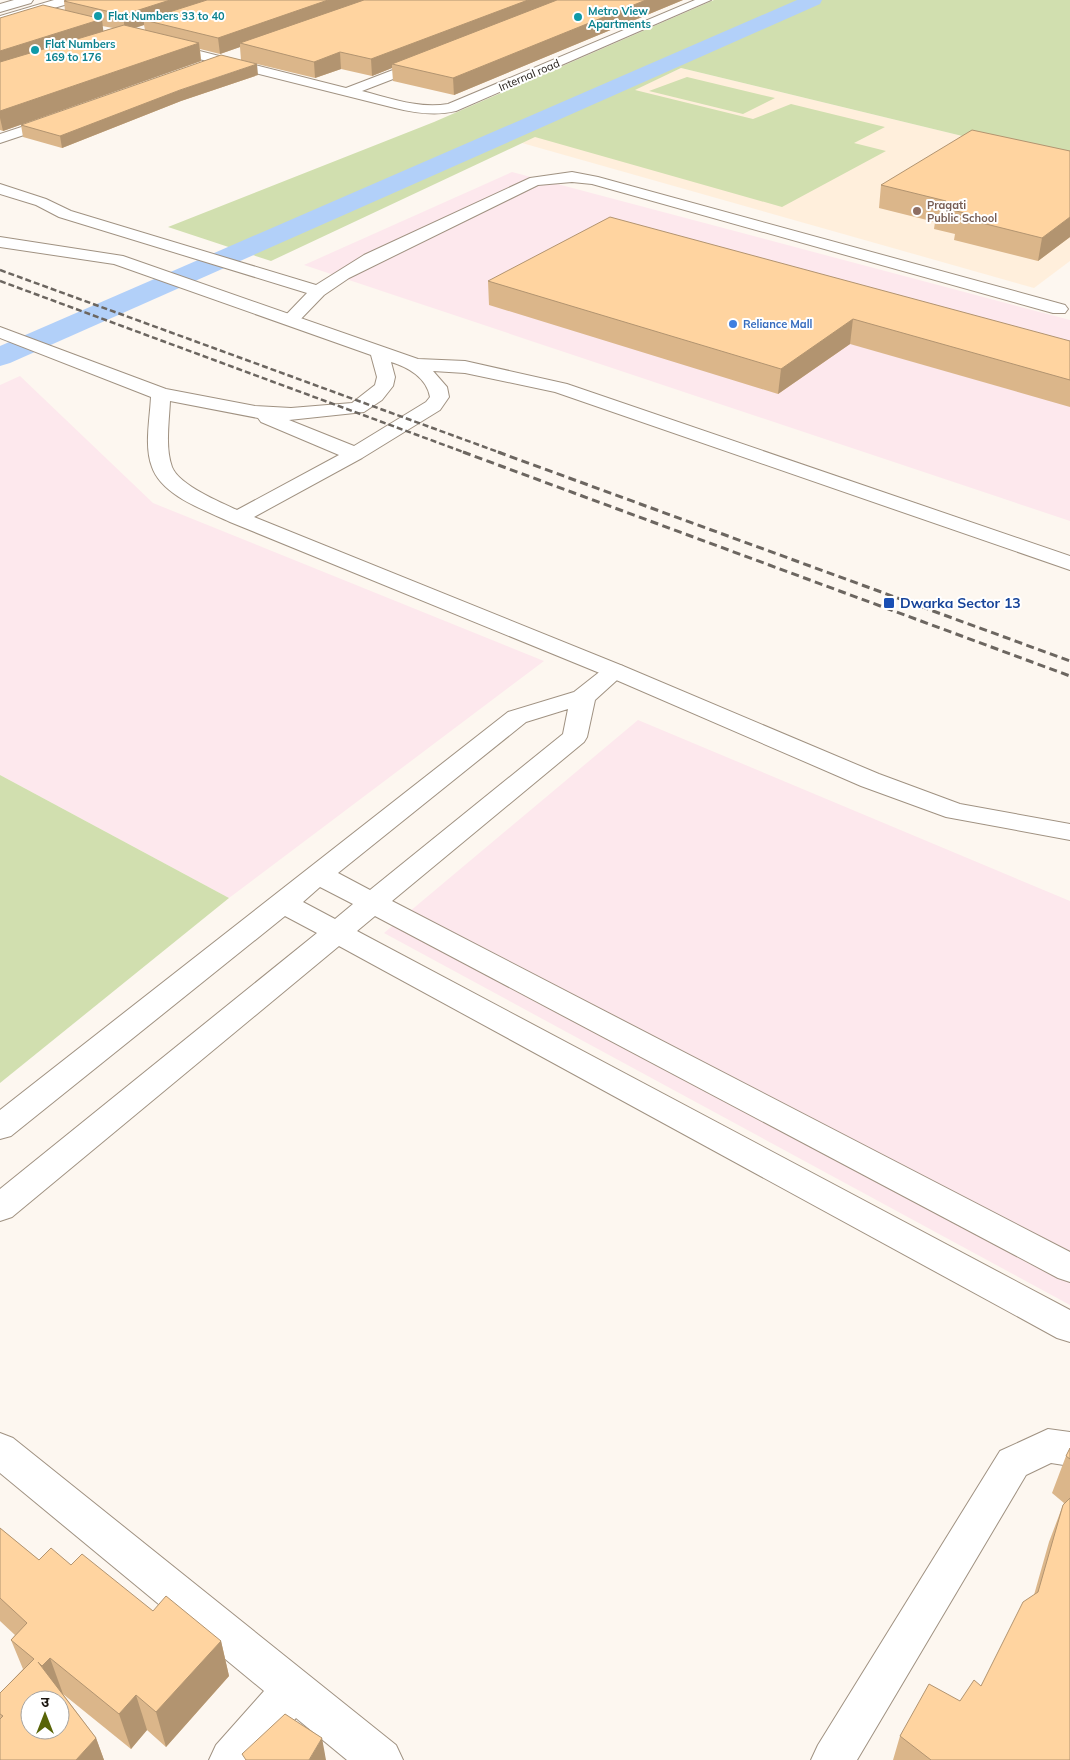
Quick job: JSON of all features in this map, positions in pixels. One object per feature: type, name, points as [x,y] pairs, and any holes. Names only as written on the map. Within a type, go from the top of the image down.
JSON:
[{"type":"street","points":[[0,8],[27,0]]},
{"type":"street","name":"Internal road","points":[[221,60],[420,109],[437,110],[451,108],[705,0]]},
{"type":"street","points":[[666,2],[691,6]]},
{"type":"street","points":[[0,31],[49,18],[70,4]]},
{"type":"street","points":[[0,20],[70,4]]},
{"type":"street","points":[[154,44],[221,60]]},
{"type":"street","points":[[193,70],[248,51]]},
{"type":"street","points":[[347,92],[439,56]]},
{"type":"street","points":[[0,139],[74,113]]},
{"type":"street","points":[[290,320],[318,291],[370,259],[536,181],[572,177],[602,183],[1066,307]]},
{"type":"street","points":[[0,189],[41,202],[65,214],[318,291]]},
{"type":"street","points":[[0,242],[90,254],[141,268],[416,364],[465,367],[560,388],[1070,564]]},
{"type":"street","points":[[0,332],[161,394],[255,412],[291,414],[357,408],[375,396],[384,386],[386,377],[380,353]]},
{"type":"street","points":[[237,518],[355,454],[433,406],[440,397],[438,387],[416,364]]},
{"type":"street","points":[[161,394],[159,444],[162,469],[186,492],[237,518],[615,671],[870,780],[947,808],[1048,830],[1070,832]]},
{"type":"street","points":[[255,412],[355,454]]},
{"type":"street","points":[[0,1127],[517,717],[584,698],[615,671]]},
{"type":"street","points":[[0,1208],[576,736],[584,698]]},
{"type":"street","points":[[318,875],[373,902],[1070,1268]]},
{"type":"street","points":[[283,903],[1070,1327]]},
{"type":"street","points":[[833,1760],[1013,1463],[1048,1446],[1070,1449]]},
{"type":"street","points":[[0,1450],[381,1760]]},
{"type":"street","points":[[231,1760],[293,1689]]},
{"type":"shaded area","name":"Pragati Public School","points":[[681,68],[1070,162],[1070,261],[1034,288],[522,143]]},
{"type":"shaded area","points":[[512,172],[1070,320],[1070,521],[304,265]]},
{"type":"shaded area","points":[[20,376],[153,503],[544,661],[229,898],[0,775],[0,385]]},
{"type":"shaded area","points":[[638,720],[1070,901],[1070,1305],[384,933]]},
{"type":"green space","points":[[714,0],[1070,0],[1070,162],[681,68],[635,90],[753,119],[791,104],[885,127],[854,143],[886,151],[782,207],[535,137],[271,261],[168,227],[434,122]]},
{"type":"green space","points":[[687,77],[775,98],[743,114],[649,91]]},
{"type":"green space","points":[[0,775],[229,898],[0,1083]]},
{"type":"building","points":[[170,0],[123,15],[64,1]]},
{"type":"building","points":[[207,0],[328,0],[218,38],[144,20]]},
{"type":"building","points":[[364,0],[528,0],[371,59],[340,52],[314,62],[240,43]]},
{"type":"building","points":[[557,0],[646,0],[453,78],[392,64]]},
{"type":"building","points":[[43,5],[102,19],[0,51],[0,18]]},
{"type":"building","points":[[124,25],[199,43],[0,111],[0,62]]},
{"type":"building","points":[[221,55],[257,64],[180,90],[60,136],[21,125]]},
{"type":"building","points":[[972,130],[1070,151],[1070,217],[1042,238],[958,217],[964,213],[937,206],[946,201],[881,185]]},
{"type":"building","name":"Reliance Mall","points":[[610,217],[1070,341],[1070,380],[853,319],[781,369],[488,281]]},
{"type":"building","points":[[1070,1448],[1070,1459],[1066,1456]]},
{"type":"building","points":[[1070,1498],[1070,1760],[931,1760],[900,1736],[929,1684],[960,1701],[974,1680],[981,1686],[1023,1602],[1038,1592],[1063,1505]]},
{"type":"building","points":[[0,1528],[39,1560],[51,1548],[71,1565],[82,1554],[153,1611],[166,1596],[221,1641],[156,1712],[136,1695],[119,1714],[50,1658],[42,1666],[38,1662],[59,1690],[20,1690],[20,1740],[70,1740],[70,1704],[96,1738],[76,1760],[0,1760],[0,1719],[3,1716],[0,1714],[0,1693],[34,1659],[11,1640],[27,1623],[0,1598]]},
{"type":"building","points":[[285,1714],[322,1738],[309,1760],[246,1760],[242,1754]]},
{"type":"waterway","points":[[0,357],[813,0]]},
{"type":"railway","points":[[0,270],[501,453]]},
{"type":"railway","points":[[0,281],[466,453]]},
{"type":"railway","points":[[463,452],[1070,676]]},
{"type":"railway","points":[[498,452],[1070,661]]},
{"type":"place","name":"Flat Numbers 33 to 40","points":[[98,16]]},
{"type":"place","name":"Metro View Apartments","points":[[578,17]]},
{"type":"place","name":"Flat Numbers 169 to 176","points":[[35,50]]},
{"type":"place","name":"Pragati Public School","points":[[917,211]]},
{"type":"place","name":"Reliance Mall","points":[[733,324]]},
{"type":"place","name":"Dwarka Sector 13","points":[[889,603]]}]
